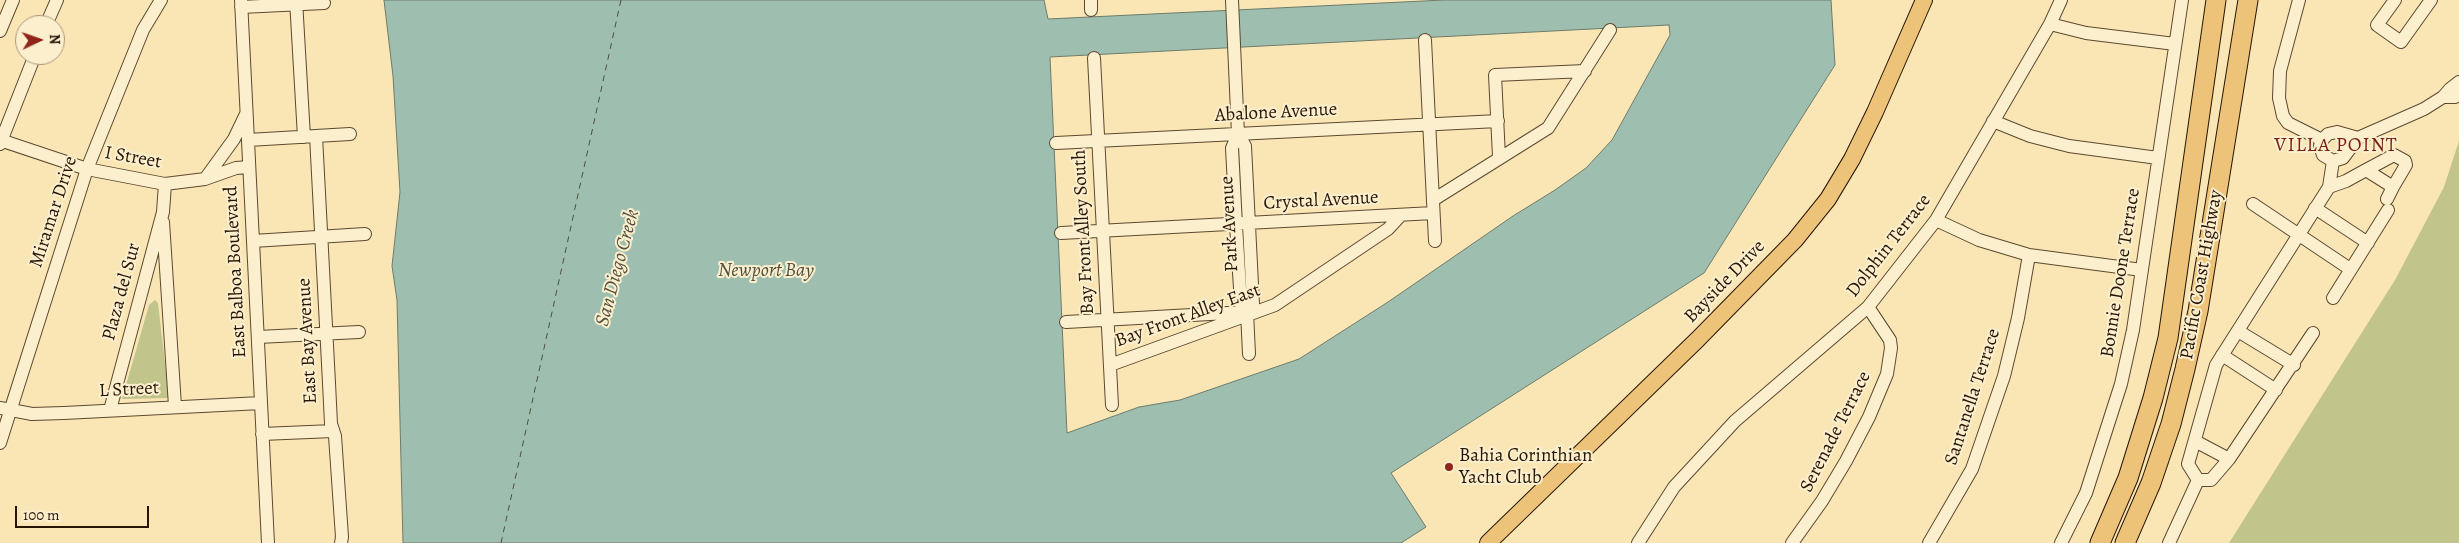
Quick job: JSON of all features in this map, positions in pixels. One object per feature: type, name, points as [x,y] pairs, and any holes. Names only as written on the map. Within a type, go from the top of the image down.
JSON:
[{"type":"highway","name":"Pacific Coast Highway","points":[[2100,543],[2128,478],[2149,414],[2164,354],[2181,253],[2216,0]]},
{"type":"highway","name":"Pacific Coast Highway","points":[[2125,543],[2151,483],[2171,424],[2185,369],[2198,311],[2248,0]]},
{"type":"main road","name":"Bayside Drive","points":[[1488,543],[1698,339],[1795,240],[1828,199],[1852,159],[1876,112],[1924,0]]},
{"type":"street","points":[[0,30],[13,0]]},
{"type":"street","points":[[50,15],[57,0]]},
{"type":"street","name":"Miramar Drive","points":[[0,443],[4,410],[87,169],[143,30],[161,0]]},
{"type":"street","name":"Dolphin Terrace","points":[[1638,543],[1674,487],[1735,421],[1868,308],[1936,220],[2050,24],[2061,0]]},
{"type":"street","name":"Bonnie Doone Terrace","points":[[2062,543],[2086,493],[2121,384],[2133,330],[2182,0]]},
{"type":"street","points":[[2298,0],[2280,71],[2279,98],[2283,116],[2288,124],[2322,140]]},
{"type":"street","points":[[2395,0],[2377,25],[2401,42],[2431,0]]},
{"type":"street","name":"East Bay Avenue","points":[[296,2],[321,237],[341,543]]},
{"type":"street","points":[[241,3],[324,3]]},
{"type":"street","name":"East Balboa Boulevard","points":[[241,3],[268,543]]},
{"type":"street","name":"Park Avenue","points":[[1232,4],[1238,134],[1232,148],[1241,304],[1247,314],[1249,354]]},
{"type":"street","points":[[2050,24],[2086,33],[2175,44]]},
{"type":"street","name":"Crystal Avenue","points":[[1061,233],[1401,215],[1433,207],[1499,157],[1548,128],[1610,30]]},
{"type":"street","points":[[1425,40],[1435,241]]},
{"type":"street","name":"Bay Front Alley South","points":[[1094,58],[1112,405]]},
{"type":"street","points":[[0,142],[31,65]]},
{"type":"street","points":[[1499,157],[1495,75],[1585,71]]},
{"type":"street","points":[[2358,138],[2332,132],[2322,140],[2320,146],[2323,155],[2333,161],[2343,158],[2358,138],[2424,109],[2443,97],[2459,82]]},
{"type":"street","points":[[2443,97],[2455,97],[2459,94]]},
{"type":"street","points":[[205,179],[234,138],[246,113]]},
{"type":"street","name":"Abalone Avenue","points":[[1056,143],[1498,121]]},
{"type":"street","points":[[1993,121],[2030,136],[2069,146],[2158,158]]},
{"type":"street","points":[[248,140],[350,134]]},
{"type":"street","name":"Park Avenue","points":[[1238,134],[1245,146],[1249,224],[1253,304],[1247,314]]},
{"type":"street","name":"I Street","points":[[0,142],[87,169],[165,184],[205,179],[236,168],[249,168]]},
{"type":"street","points":[[2329,187],[2346,182],[2394,155],[2404,161],[2406,165],[2368,243],[2350,269],[2334,298]]},
{"type":"street","points":[[2198,480],[2188,464],[2216,365],[2329,187],[2333,161]]},
{"type":"street","points":[[2366,170],[2389,199]]},
{"type":"street","name":"Plaza del Sur","points":[[110,410],[163,212],[165,184]]},
{"type":"street","points":[[2253,204],[2350,269]]},
{"type":"street","points":[[2315,208],[2368,243]]},
{"type":"street","points":[[163,212],[175,406]]},
{"type":"street","name":"Bay Front Alley East","points":[[1110,365],[1275,305],[1388,229],[1401,215]]},
{"type":"street","points":[[1936,220],[1979,240],[2029,255],[2142,270]]},
{"type":"street","points":[[253,241],[365,234]]},
{"type":"street","name":"Santanella Terrace","points":[[1929,543],[1975,460],[2004,376],[2018,318],[2029,255]]},
{"type":"street","name":"Serenade Terrace","points":[[1792,543],[1822,501],[1846,461],[1869,418],[1887,374],[1891,348],[1890,340],[1880,322],[1868,308]]},
{"type":"street","points":[[1066,322],[1247,314]]},
{"type":"street","points":[[2238,331],[2294,364]]},
{"type":"street","points":[[258,337],[359,332]]},
{"type":"street","points":[[2198,480],[2211,480],[2229,459],[2313,333]]},
{"type":"street","points":[[2222,355],[2276,390]]},
{"type":"street","name":"L Street","points":[[4,410],[32,414],[261,403]]},
{"type":"street","points":[[262,434],[333,431]]},
{"type":"street","points":[[2195,441],[2229,459]]},
{"type":"street","points":[[2169,543],[2198,480]]},
{"type":"green space","points":[[2459,141],[2459,543],[2229,543],[2395,280],[2444,187]]},
{"type":"green space","points":[[155,300],[158,303],[169,398],[122,399],[149,305]]},
{"type":"water","name":"Newport Bay","points":[[384,0],[1044,0],[1048,19],[1444,0],[1831,0],[1835,65],[1704,273],[1391,473],[1426,527],[1401,543],[403,543],[397,300],[392,266],[400,192],[393,76]],"holes":[[[1669,25],[1670,35],[1612,140],[1586,168],[1388,302],[1299,359],[1180,400],[1139,407],[1067,433],[1050,57]]]},
{"type":"ferry route","points":[[501,543],[621,0]]},
{"type":"place","name":"Bahia Corinthian Yacht Club","points":[[1449,467]]},
{"type":"district","name":"VILLA POINT","points":[[2336,146]]},
{"type":"water label","name":"San Diego Creek","points":[[618,268]]}]
